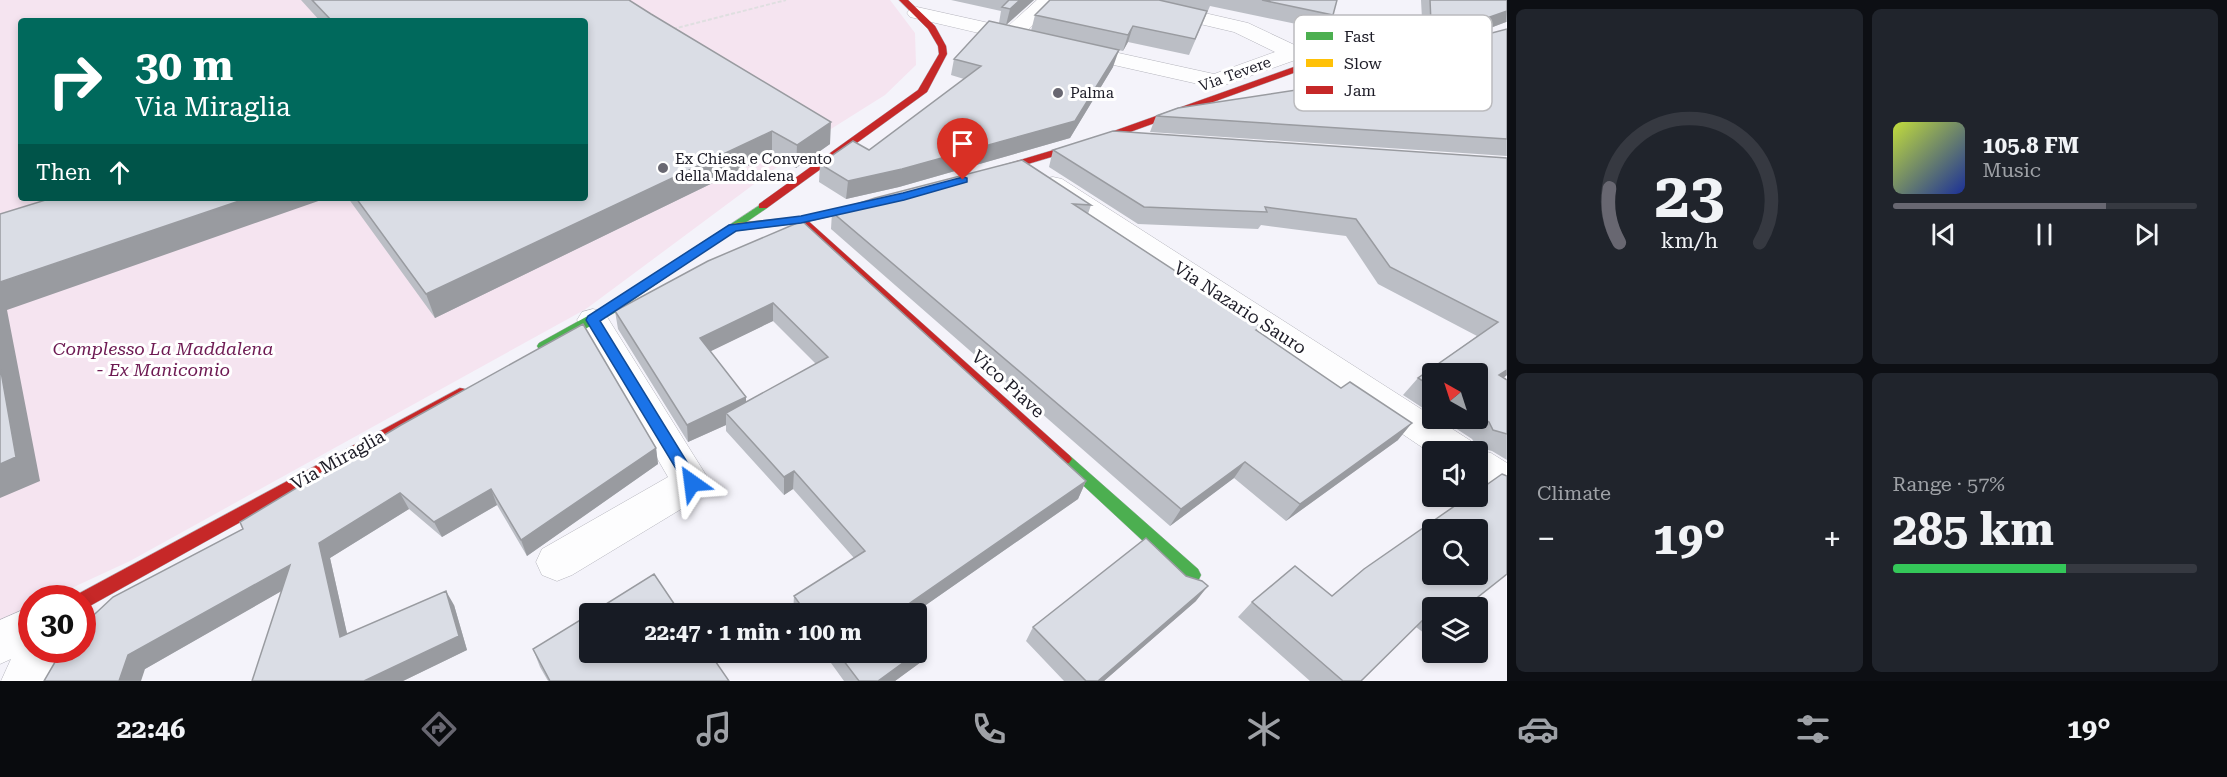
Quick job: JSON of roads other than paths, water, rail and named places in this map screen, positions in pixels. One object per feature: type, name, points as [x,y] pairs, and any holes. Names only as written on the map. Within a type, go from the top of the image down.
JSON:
[{"type":"street","points":[[1011,34],[1048,0]]},
{"type":"street","points":[[910,7],[1051,44],[1216,81],[1293,53],[1241,27],[1122,0]]},
{"type":"street","points":[[530,354],[593,320],[733,228],[922,92],[943,54],[942,46],[939,37],[910,7]]},
{"type":"street","name":"Via Tevere","points":[[969,179],[1101,139],[1294,70]]},
{"type":"street","points":[[1101,139],[1161,143]]},
{"type":"street","name":"Via Nazario Sauro","points":[[1022,164],[1441,441]]},
{"type":"street","points":[[733,228],[801,219],[893,199]]},
{"type":"street","name":"Vico Piave","points":[[801,219],[1192,575]]},
{"type":"street","points":[[557,562],[692,483],[593,320]]},
{"type":"street","name":"Via Miraglia","points":[[96,593],[468,388]]},
{"type":"street","points":[[1488,471],[1507,483]]},
{"type":"street","points":[[0,642],[18,634]]},
{"type":"street","points":[[24,681],[35,663]]},
{"type":"place","name":"Palma","points":[[1058,93]]},
{"type":"place","name":"Ex Chiesa e Convento della Maddalena","points":[[663,168]]},
{"type":"park label","name":"Complesso La Maddalena - Ex Manicomio","points":[[163,359]]}]
